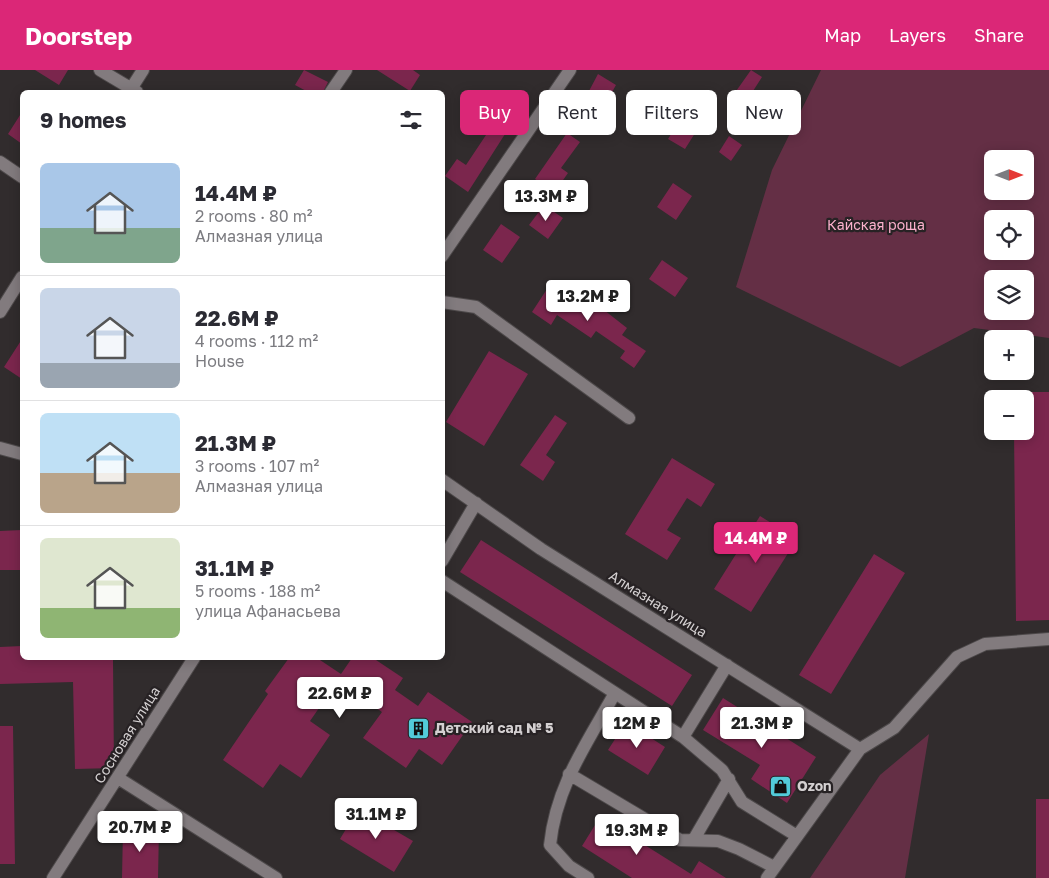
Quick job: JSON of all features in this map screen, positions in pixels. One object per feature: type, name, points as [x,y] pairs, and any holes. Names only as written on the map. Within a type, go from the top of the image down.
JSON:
[{"type":"street","points":[[100,70],[130,90]]},
{"type":"street","points":[[133,90],[143,70]]},
{"type":"street","points":[[333,90],[346,70]]},
{"type":"street","points":[[445,252],[570,70]]},
{"type":"street","points":[[0,162],[20,176]]},
{"type":"street","points":[[0,312],[20,280]]},
{"type":"street","points":[[445,302],[476,307],[629,418]]},
{"type":"street","points":[[0,448],[20,453]]},
{"type":"street","name":"Алмазная улица","points":[[445,482],[541,549],[860,749]]},
{"type":"street","points":[[445,556],[476,503]]},
{"type":"street","points":[[445,583],[683,737],[729,779],[742,802],[797,836]]},
{"type":"street","points":[[569,774],[680,840],[718,840],[739,848],[771,873],[860,749],[894,728],[957,657],[985,644],[1049,639]]},
{"type":"street","name":"Сосновая улица","points":[[53,878],[193,660]]},
{"type":"street","points":[[683,737],[727,665]]},
{"type":"street","points":[[588,878],[569,866],[550,845],[553,818],[569,774],[615,693]]},
{"type":"street","points":[[118,778],[276,878]]},
{"type":"street","points":[[694,839],[729,779]]},
{"type":"green space","name":"Кайская роща","points":[[821,70],[1049,70],[1049,338],[1034,336],[1034,330],[974,328],[900,367],[736,287],[772,170],[789,135],[801,135],[801,111]]},
{"type":"green space","points":[[929,734],[905,878],[810,878],[880,775]]},
{"type":"building","points":[[35,70],[68,70],[59,85]]},
{"type":"building","points":[[304,70],[328,82],[324,90],[304,90],[295,85]]},
{"type":"building","points":[[377,70],[413,70],[420,75],[411,90]]},
{"type":"building","points":[[751,70],[762,77],[754,90],[737,90]]},
{"type":"building","points":[[598,74],[616,85],[613,90],[590,90]]},
{"type":"building","points":[[20,115],[20,143],[8,134]]},
{"type":"building","points":[[486,135],[504,135],[468,192],[445,176],[457,159],[466,165]]},
{"type":"building","points":[[566,135],[570,135],[580,142],[561,168],[568,173],[554,193],[535,179]]},
{"type":"building","points":[[671,135],[694,135],[685,149],[668,139]]},
{"type":"building","points":[[729,136],[742,145],[731,161],[719,152]]},
{"type":"building","points":[[673,183],[692,196],[676,220],[657,207]]},
{"type":"building","points":[[544,205],[563,218],[548,239],[529,225]]},
{"type":"building","points":[[501,224],[520,237],[502,263],[483,250]]},
{"type":"building","points":[[662,260],[688,278],[675,297],[649,279]]},
{"type":"building","points":[[549,286],[583,309],[590,299],[627,328],[622,335],[646,351],[634,368],[620,358],[625,351],[596,331],[591,338],[557,315],[551,325],[532,312]]},
{"type":"building","points":[[20,342],[20,378],[4,367]]},
{"type":"building","points":[[489,351],[528,374],[484,446],[446,422]]},
{"type":"building","points":[[1034,392],[1049,392],[1049,620],[1016,621],[1014,440],[1034,440]]},
{"type":"building","points":[[555,415],[567,423],[546,455],[555,462],[543,481],[520,465]]},
{"type":"building","points":[[672,458],[715,484],[701,507],[687,498],[667,530],[681,538],[667,560],[625,534]]},
{"type":"building","points":[[760,516],[797,539],[751,612],[714,589]]},
{"type":"building","points":[[20,530],[20,570],[0,570],[0,531]]},
{"type":"building","points":[[481,540],[692,675],[672,706],[460,572]]},
{"type":"building","points":[[874,554],[905,573],[831,694],[799,675]]},
{"type":"building","points":[[20,646],[20,660],[113,660],[114,768],[75,769],[73,682],[0,684],[0,647]]},
{"type":"building","name":"Детский сад № 5","points":[[288,660],[320,660],[341,674],[351,660],[376,660],[403,678],[395,690],[418,706],[428,692],[472,722],[442,765],[419,749],[406,768],[363,738],[382,712],[360,697],[356,704],[333,688],[310,721],[330,735],[301,778],[280,764],[263,788],[223,760],[268,694],[265,691]]},
{"type":"building","points":[[723,698],[816,757],[787,803],[751,779],[760,765],[703,730]]},
{"type":"building","points":[[626,722],[665,747],[648,775],[608,750]]},
{"type":"building","points":[[0,726],[13,726],[15,864],[0,864]]},
{"type":"building","points":[[1036,799],[1049,799],[1049,878],[1036,878]]},
{"type":"building","points":[[358,809],[413,841],[394,872],[340,839]]},
{"type":"building","points":[[600,817],[691,874],[699,861],[726,878],[632,878],[582,846]]},
{"type":"building","points":[[123,828],[159,829],[158,878],[122,878]]},
{"type":"place","name":"Детский сад № 5","points":[[419,728]]},
{"type":"place","name":"Ozon","points":[[781,786]]}]
